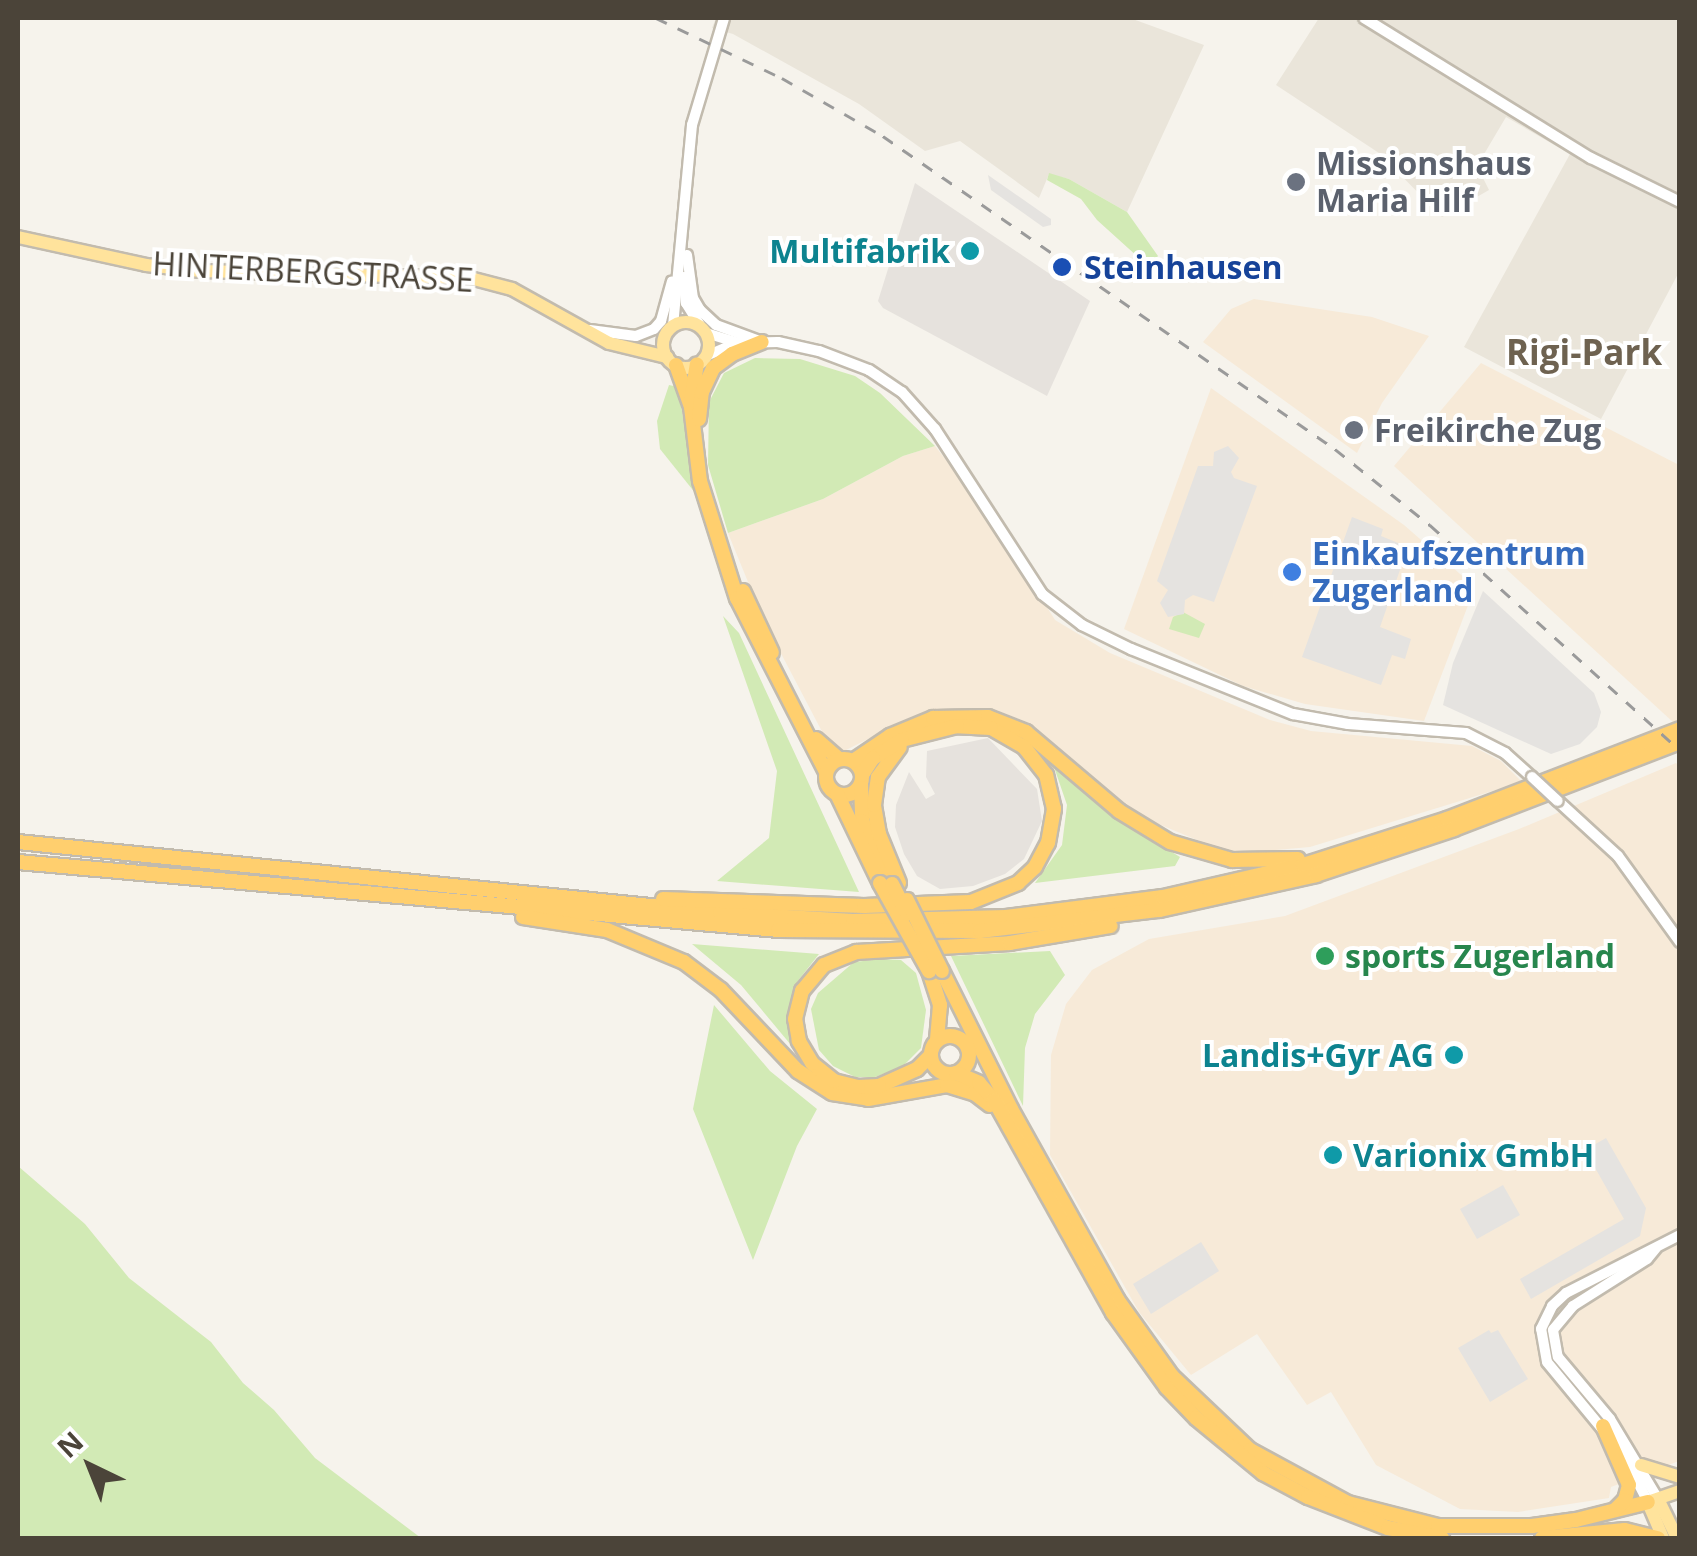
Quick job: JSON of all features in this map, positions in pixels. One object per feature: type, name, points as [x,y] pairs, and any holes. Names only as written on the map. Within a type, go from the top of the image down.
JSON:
[{"type":"highway","points":[[762,342],[722,360],[706,378],[699,408],[700,481],[749,628],[826,772],[828,785],[891,884]]},
{"type":"highway","points":[[691,407],[701,360]]},
{"type":"highway","points":[[672,361],[691,407],[698,450]]},
{"type":"highway","points":[[719,541],[811,730],[824,749],[846,760],[861,780],[862,822],[891,884],[1103,1276],[1146,1342],[1209,1414],[1250,1450],[1311,1487],[1348,1503],[1438,1526],[1532,1526],[1655,1504]]},
{"type":"highway","points":[[826,772],[905,728],[947,715],[975,714],[1026,732],[1119,811],[1190,850],[1253,862],[1353,850]]},
{"type":"highway","points":[[547,895],[898,906],[971,902],[1004,892],[1030,873],[1050,838],[1054,810],[1046,775],[1024,747],[991,728],[967,725],[926,732],[887,748],[849,794],[837,794]]},
{"type":"highway","points":[[18,842],[786,918],[976,919],[1163,897],[1353,850],[1680,729]]},
{"type":"highway","points":[[891,884],[877,827],[875,788],[892,754],[926,732]]},
{"type":"highway","points":[[962,1041],[948,1036],[917,1068],[879,1086],[852,1086],[829,1078],[809,1059],[796,1030],[798,1002],[808,981],[830,961],[856,952],[1042,938],[1194,910],[1397,850],[1680,742]]},
{"type":"highway","points":[[18,862],[796,931],[932,933],[1098,919],[1276,886]]},
{"type":"highway","points":[[394,898],[591,927],[651,945],[712,983],[810,1081],[846,1098],[876,1098],[953,1086],[978,1095],[1008,1125]]},
{"type":"highway","points":[[936,971],[969,1056],[1012,1110]]},
{"type":"highway","points":[[936,971],[940,1005],[934,1048],[939,1071]]},
{"type":"highway","points":[[956,1073],[969,1056]]},
{"type":"highway","points":[[876,1098],[939,1071],[956,1073],[982,1086],[1008,1125],[1113,1313],[1141,1355],[1196,1418],[1262,1473],[1308,1497],[1388,1528],[1442,1538]]},
{"type":"highway","points":[[1603,1426],[1629,1485],[1626,1500],[1612,1512]]},
{"type":"highway","points":[[1572,1535],[1655,1504]]},
{"type":"highway","points":[[1542,1538],[1637,1530],[1661,1538]]},
{"type":"main road","name":"HINTERBERGSTRASSE","points":[[18,237],[146,265],[201,272],[470,278],[512,290],[598,336],[672,361]]},
{"type":"main road","points":[[687,322],[703,330],[701,360],[672,361],[664,339],[674,326],[687,322]]},
{"type":"main road","name":"HINTERBERGSTRASSE","points":[[598,336],[637,344],[664,339]]},
{"type":"main road","points":[[1641,1466],[1680,1477]]},
{"type":"main road","points":[[1655,1504],[1680,1491]]},
{"type":"main road","points":[[1655,1504],[1680,1502]]},
{"type":"main road","points":[[1655,1504],[1661,1538]]},
{"type":"main road","points":[[1655,1504],[1677,1538]]},
{"type":"street","points":[[674,326],[695,113],[724,18]]},
{"type":"street","points":[[1364,18],[1591,158],[1680,202]]},
{"type":"street","points":[[575,326],[619,336],[636,336],[654,329],[667,306],[682,251]]},
{"type":"street","points":[[682,251],[686,303],[703,330],[738,343]]},
{"type":"street","points":[[682,251],[694,298],[709,320],[762,342]]},
{"type":"street","points":[[701,360],[738,343],[762,342],[818,351],[869,370],[902,392],[935,429],[1042,594],[1082,624],[1131,650],[1293,714],[1348,724],[1466,734],[1504,753],[1618,856],[1680,942]]},
{"type":"street","points":[[1655,1504],[1603,1426],[1547,1362],[1541,1329],[1552,1306],[1566,1293],[1639,1252],[1680,1235]]},
{"type":"street","points":[[1655,1504],[1641,1466],[1558,1357],[1553,1330],[1573,1306],[1647,1260],[1657,1247]]},
{"type":"shaded area","points":[[716,18],[1130,18],[1204,45],[1127,212],[1069,179],[1049,174],[1039,198],[960,141],[925,151],[859,104],[733,34],[712,28]]},
{"type":"shaded area","points":[[1319,18],[1679,18],[1679,272],[1601,419],[1464,347],[1570,154],[1506,117],[1477,166],[1489,190],[1442,217],[1379,153],[1276,85]]},
{"type":"shaded area","points":[[988,175],[1051,219],[1051,225],[1043,227],[991,190]]},
{"type":"shaded area","points":[[915,183],[1090,301],[1047,396],[883,308],[878,301]]},
{"type":"shaded area","points":[[1254,299],[1372,317],[1429,336],[1382,403],[1357,453],[1203,342],[1231,309]]},
{"type":"shaded area","points":[[1481,363],[1679,465],[1679,720],[1674,723],[1394,466]]},
{"type":"shaded area","points":[[1211,388],[1404,525],[1475,587],[1424,721],[1305,704],[1243,686],[1124,629]]},
{"type":"shaded area","points":[[935,446],[991,517],[1055,620],[1110,653],[1270,720],[1311,731],[1472,746],[1501,761],[1522,782],[1310,847],[1241,853],[1221,850],[1137,815],[1029,723],[991,708],[936,712],[900,723],[844,751],[828,743],[764,621],[728,533],[823,499],[903,456]]},
{"type":"shaded area","points":[[1228,446],[1239,458],[1231,472],[1234,478],[1257,486],[1214,602],[1193,595],[1185,600],[1184,614],[1168,617],[1160,603],[1168,590],[1157,581],[1198,466],[1213,466],[1214,452]]},
{"type":"shaded area","points":[[1352,517],[1383,529],[1381,536],[1408,547],[1380,627],[1411,639],[1405,659],[1392,655],[1381,685],[1302,657]]},
{"type":"shaded area","points":[[1483,591],[1594,693],[1601,712],[1597,727],[1580,744],[1551,754],[1443,705],[1453,663]]},
{"type":"shaded area","points":[[988,738],[1037,789],[1042,821],[1024,859],[1005,874],[973,886],[940,889],[917,876],[904,854],[895,827],[896,805],[909,772],[926,799],[935,794],[926,777],[927,751]]},
{"type":"shaded area","points":[[1676,763],[1679,1461],[1611,1487],[1609,1498],[1518,1512],[1460,1509],[1376,1465],[1331,1392],[1307,1405],[1257,1334],[1191,1375],[1139,1312],[1050,1155],[1051,1055],[1066,1004],[1092,970],[1149,939],[1285,916],[1519,829]]},
{"type":"shaded area","points":[[1606,1138],[1646,1208],[1640,1236],[1531,1299],[1520,1279],[1624,1219],[1585,1150]]},
{"type":"shaded area","points":[[1503,1185],[1520,1215],[1477,1239],[1460,1209]]},
{"type":"shaded area","points":[[1201,1242],[1219,1271],[1151,1314],[1133,1284]]},
{"type":"shaded area","points":[[1489,1330],[1498,1330],[1528,1379],[1490,1402],[1458,1348]]},
{"type":"green space","points":[[1049,173],[1069,179],[1127,212],[1158,256],[1149,267],[1097,220],[1081,199],[1047,180]]},
{"type":"green space","points":[[755,358],[800,359],[855,376],[880,393],[935,446],[903,456],[823,499],[728,533],[708,465],[709,402],[724,373]]},
{"type":"green space","points":[[669,385],[678,387],[696,494],[660,449],[657,421]]},
{"type":"green space","points":[[1183,612],[1205,624],[1199,638],[1169,629],[1173,617]]},
{"type":"green space","points":[[723,616],[739,633],[859,892],[717,881],[769,838],[777,771]]},
{"type":"green space","points":[[1054,767],[1111,815],[1180,857],[1175,866],[1035,883],[1062,845],[1067,805]]},
{"type":"green space","points":[[692,944],[819,954],[797,982],[791,1015],[796,1051],[741,985]]},
{"type":"green space","points":[[1050,951],[1065,975],[1035,1014],[1025,1048],[1023,1106],[951,956]]},
{"type":"green space","points":[[901,960],[916,973],[926,1010],[921,1048],[902,1067],[875,1077],[855,1077],[833,1066],[819,1050],[811,1009],[818,993],[854,962]]},
{"type":"green space","points":[[714,1005],[770,1071],[817,1109],[797,1146],[753,1260],[693,1109]]},
{"type":"green space","points":[[18,1166],[85,1224],[129,1278],[211,1342],[243,1383],[274,1410],[315,1458],[421,1538],[18,1538]]},
{"type":"railway","points":[[656,18],[782,78],[883,136],[1335,449],[1430,525],[1680,750]]},
{"type":"place","name":"Missionshaus Maria Hilf","points":[[1296,182]]},
{"type":"place","name":"Multifabrik","points":[[970,251]]},
{"type":"place","name":"Steinhausen","points":[[1062,267]]},
{"type":"place","name":"Freikirche Zug","points":[[1354,430]]},
{"type":"place","name":"Einkaufszentrum Zugerland","points":[[1292,572]]},
{"type":"place","name":"sports Zugerland","points":[[1325,956]]},
{"type":"place","name":"Landis+Gyr AG","points":[[1454,1055]]},
{"type":"place","name":"Varionix GmbH","points":[[1333,1155]]},
{"type":"district","name":"Rigi-Park","points":[[1584,352]]}]
